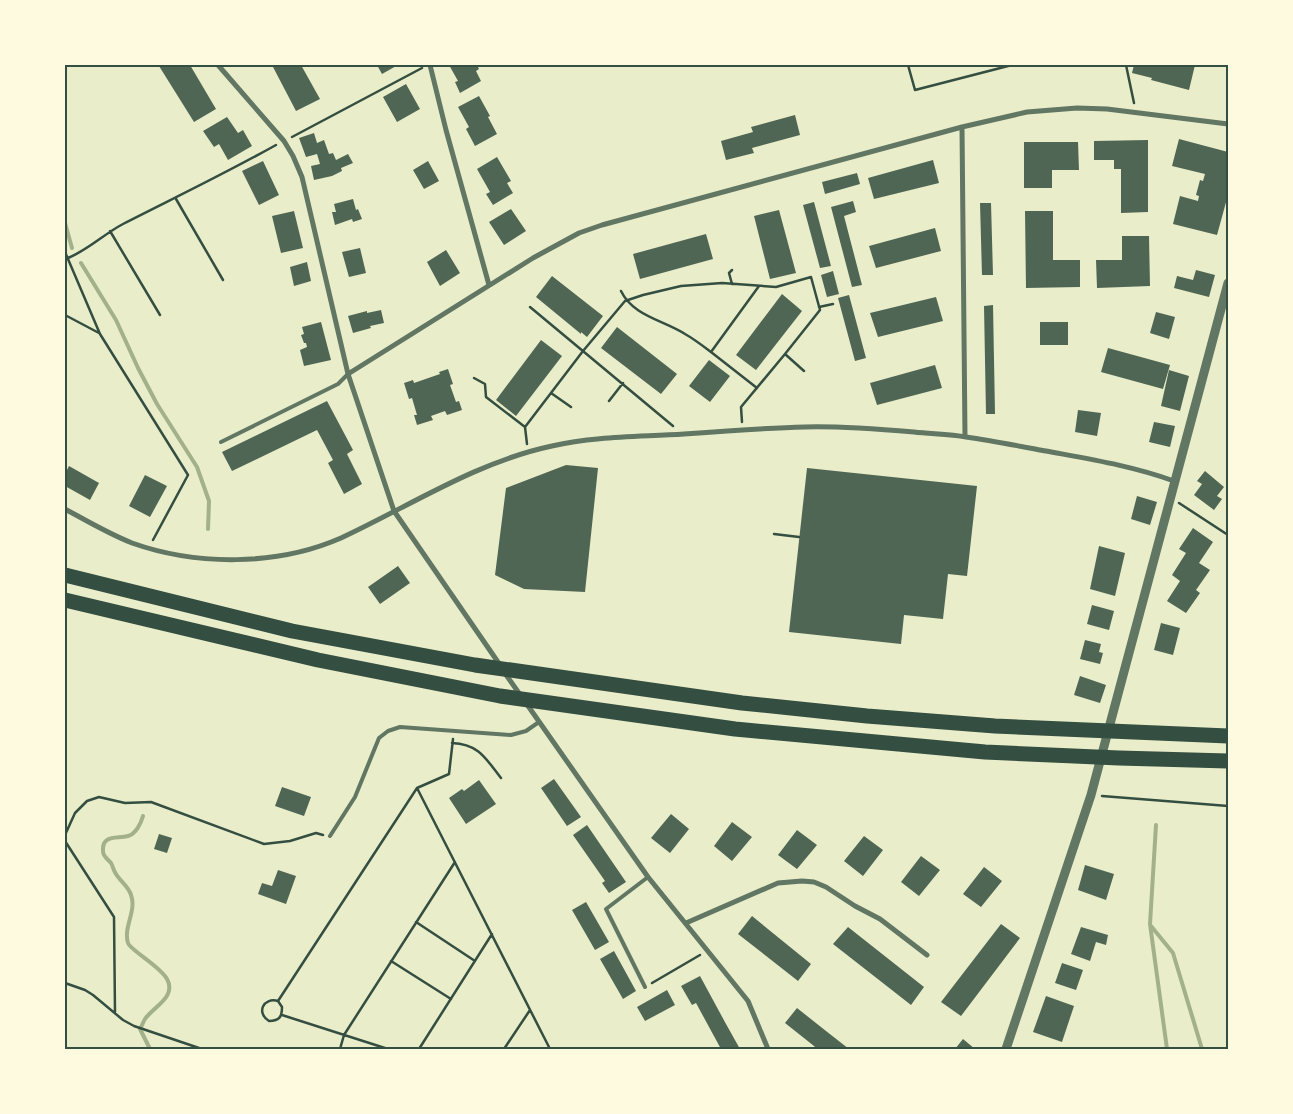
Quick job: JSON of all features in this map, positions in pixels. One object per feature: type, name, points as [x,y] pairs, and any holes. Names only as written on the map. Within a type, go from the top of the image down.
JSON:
[{"type":"highway","points":[[65,575],[292,631],[475,665],[742,703],[915,720],[1130,733],[1228,736]]},
{"type":"highway","points":[[65,600],[318,660],[500,696],[735,729],[941,748],[1120,758],[1228,761]]},
{"type":"street","points":[[218,65],[284,141],[302,177],[348,374],[394,511],[648,877],[748,1001],[768,1049]]},
{"type":"street","points":[[429,65],[489,285]]},
{"type":"street","points":[[348,374],[556,245],[602,225],[962,127],[1027,112],[1052,109],[1106,109],[1228,124]]},
{"type":"street","points":[[962,127],[965,437]]},
{"type":"street","points":[[1006,1049],[1091,795],[1228,284]]},
{"type":"street","points":[[65,509],[113,535],[149,548],[201,558],[268,558],[318,546],[340,538],[472,472],[528,452],[562,444],[595,440],[742,429],[826,427],[965,437],[1063,454],[1148,472],[1174,481]]},
{"type":"street","points":[[686,923],[778,883],[814,882],[826,887],[855,906],[880,919],[927,955]]},
{"type":"lane","points":[[221,442],[338,384],[348,374]]},
{"type":"lane","points":[[330,836],[354,797],[379,738],[388,731],[400,727],[511,735],[526,730],[539,722]]},
{"type":"lane","points":[[645,987],[606,909],[648,877]]},
{"type":"path","points":[[68,258],[110,232],[215,179],[429,65]]},
{"type":"path","points":[[908,65],[915,90],[1012,65]]},
{"type":"path","points":[[1126,65],[1136,112]]},
{"type":"path","points":[[176,198],[223,280]]},
{"type":"path","points":[[110,232],[160,315]]},
{"type":"path","points":[[65,252],[100,334],[188,475],[149,548]]},
{"type":"path","points":[[732,270],[729,273],[732,284]]},
{"type":"path","points":[[528,452],[525,427],[583,351],[625,301],[681,286],[732,284],[776,287],[810,277],[820,310],[742,407],[742,429]]},
{"type":"path","points":[[711,352],[760,286]]},
{"type":"path","points":[[621,291],[625,301],[642,313],[685,334],[757,388]]},
{"type":"path","points":[[819,307],[833,304]]},
{"type":"path","points":[[530,307],[683,434]]},
{"type":"path","points":[[65,315],[100,334]]},
{"type":"path","points":[[785,354],[804,371]]},
{"type":"path","points":[[474,378],[484,384],[486,397],[525,427]]},
{"type":"path","points":[[609,401],[623,383]]},
{"type":"path","points":[[551,393],[571,407]]},
{"type":"path","points":[[1170,497],[1228,535]]},
{"type":"path","points":[[774,534],[799,537]]},
{"type":"path","points":[[278,1001],[417,788],[449,774],[452,742],[456,731]]},
{"type":"path","points":[[452,742],[464,743],[484,755],[501,778]]},
{"type":"path","points":[[417,788],[550,1049]]},
{"type":"path","points":[[1091,795],[1228,806]]},
{"type":"path","points":[[65,835],[74,813],[87,801],[99,797],[125,803],[151,802],[264,844],[290,841],[316,833],[330,836]]},
{"type":"path","points":[[65,841],[114,917],[115,1012]]},
{"type":"path","points":[[340,1049],[344,1035],[455,862]]},
{"type":"path","points":[[416,922],[475,961]]},
{"type":"path","points":[[419,1049],[492,934]]},
{"type":"path","points":[[645,987],[708,950]]},
{"type":"path","points":[[391,961],[451,999]]},
{"type":"path","points":[[65,983],[85,990],[123,1020],[134,1026],[198,1049]]},
{"type":"path","points":[[266,1001],[278,1001],[282,1007],[282,1015],[278,1019],[269,1021],[264,1018],[261,1011],[266,1001]]},
{"type":"path","points":[[504,1049],[530,1010]]},
{"type":"path","points":[[282,1015],[388,1049]]},
{"type":"building","points":[[160,65],[190,65],[216,109],[194,122]]},
{"type":"building","points":[[276,65],[301,65],[320,99],[296,111],[273,67]]},
{"type":"building","points":[[377,65],[398,65],[382,74]]},
{"type":"building","points":[[449,65],[477,65],[479,69],[476,71],[481,81],[460,93],[455,82],[458,81]]},
{"type":"building","points":[[1134,65],[1195,65],[1189,90],[1132,73]]},
{"type":"building","points":[[406,84],[420,109],[397,122],[383,97]]},
{"type":"building","points":[[479,96],[497,134],[475,146],[466,129],[469,127],[458,107]]},
{"type":"building","points":[[795,115],[800,135],[752,148],[754,153],[726,160],[721,141],[753,132],[751,127]]},
{"type":"building","points":[[227,117],[238,133],[243,130],[252,146],[228,160],[219,144],[214,147],[203,131]]},
{"type":"building","points":[[314,133],[317,143],[324,140],[329,154],[333,153],[336,160],[348,154],[353,163],[341,168],[342,171],[332,176],[314,180],[311,166],[320,164],[317,154],[306,157],[299,138]]},
{"type":"building","points":[[1179,139],[1228,152],[1228,195],[1217,235],[1173,224],[1180,196],[1198,201],[1199,196],[1196,195],[1200,180],[1203,181],[1205,174],[1172,166]]},
{"type":"building","points":[[1148,140],[1148,212],[1121,213],[1121,169],[1114,169],[1114,160],[1094,160],[1094,141]]},
{"type":"building","points":[[1024,142],[1078,142],[1079,170],[1052,170],[1052,188],[1024,188]]},
{"type":"building","points":[[497,157],[511,181],[507,183],[513,193],[493,205],[486,194],[490,192],[477,169]]},
{"type":"building","points":[[933,160],[939,183],[874,199],[868,178]]},
{"type":"building","points":[[263,161],[279,195],[259,205],[242,171]]},
{"type":"building","points":[[428,161],[439,181],[424,189],[413,170]]},
{"type":"building","points":[[857,173],[860,184],[825,194],[822,182]]},
{"type":"building","points":[[353,199],[356,210],[358,209],[362,219],[353,222],[352,219],[335,225],[332,212],[336,212],[334,204]]},
{"type":"building","points":[[853,201],[856,212],[844,216],[862,285],[852,287],[831,207]]},
{"type":"building","points":[[814,202],[831,266],[820,268],[803,205]]},
{"type":"building","points":[[980,203],[991,203],[993,275],[982,275]]},
{"type":"building","points":[[511,209],[526,231],[504,245],[489,222]]},
{"type":"building","points":[[779,210],[796,273],[770,279],[754,216]]},
{"type":"building","points":[[294,211],[303,248],[281,253],[272,216]]},
{"type":"building","points":[[1025,211],[1053,211],[1053,260],[1080,260],[1080,287],[1026,288]]},
{"type":"building","points":[[935,228],[941,251],[876,268],[869,246]]},
{"type":"building","points":[[706,234],[713,259],[640,279],[633,254]]},
{"type":"building","points":[[1122,236],[1149,236],[1150,286],[1097,288],[1096,260],[1122,260]]},
{"type":"building","points":[[360,248],[366,273],[349,277],[342,252]]},
{"type":"building","points":[[446,250],[460,273],[440,286],[427,262]]},
{"type":"building","points":[[307,262],[311,281],[294,286],[290,267]]},
{"type":"building","points":[[1196,270],[1215,275],[1209,297],[1174,288],[1177,276],[1193,280]]},
{"type":"building","points":[[833,271],[839,294],[827,297],[821,275]]},
{"type":"building","points":[[552,276],[603,316],[587,337],[536,297]]},
{"type":"building","points":[[782,294],[802,311],[756,370],[736,355]]},
{"type":"building","points":[[849,295],[866,358],[855,361],[838,298]]},
{"type":"building","points":[[936,297],[943,321],[878,337],[870,313]]},
{"type":"building","points":[[993,305],[995,414],[986,414],[984,306]]},
{"type":"building","points":[[381,310],[384,323],[353,333],[348,316],[367,311],[367,313]]},
{"type":"building","points":[[1156,312],[1175,317],[1169,339],[1150,333]]},
{"type":"building","points":[[321,322],[331,360],[304,366],[300,350],[307,347],[301,335],[304,334],[302,327]]},
{"type":"building","points":[[1040,322],[1068,322],[1068,345],[1040,345]]},
{"type":"building","points":[[617,327],[677,374],[661,394],[601,348]]},
{"type":"building","points":[[541,340],[562,356],[516,416],[496,400]]},
{"type":"building","points":[[1108,348],[1170,365],[1163,389],[1101,372]]},
{"type":"building","points":[[709,360],[730,376],[710,402],[689,386]]},
{"type":"building","points":[[935,365],[942,388],[877,405],[870,383]]},
{"type":"building","points":[[448,369],[453,384],[450,385],[456,402],[459,401],[462,410],[447,415],[445,411],[431,416],[433,420],[417,425],[414,415],[417,415],[412,398],[409,399],[404,383],[413,380],[414,383],[440,374],[439,372]]},
{"type":"building","points":[[1169,370],[1189,376],[1180,411],[1161,406]]},
{"type":"building","points":[[327,401],[353,450],[347,454],[362,484],[344,494],[328,463],[333,460],[317,430],[232,471],[222,452]]},
{"type":"building","points":[[1078,410],[1101,413],[1097,436],[1075,432]]},
{"type":"building","points":[[1154,422],[1175,426],[1170,447],[1149,442]]},
{"type":"building","points":[[566,465],[598,468],[585,592],[524,589],[495,575],[506,488]]},
{"type":"building","points":[[69,466],[99,483],[90,500],[65,486],[65,474]]},
{"type":"building","points":[[807,468],[977,486],[967,576],[948,574],[943,619],[904,615],[901,644],[789,632]]},
{"type":"building","points":[[1205,471],[1224,487],[1217,496],[1222,499],[1214,510],[1194,495],[1202,484],[1197,481]]},
{"type":"building","points":[[145,475],[167,486],[150,517],[129,506]]},
{"type":"building","points":[[1137,496],[1157,502],[1150,525],[1131,519]]},
{"type":"building","points":[[1193,528],[1213,542],[1199,563],[1210,570],[1196,590],[1200,593],[1186,613],[1167,601],[1180,581],[1172,575],[1186,553],[1179,549]]},
{"type":"building","points":[[1099,546],[1125,553],[1115,596],[1090,589]]},
{"type":"building","points":[[398,566],[410,583],[380,604],[368,587]]},
{"type":"building","points":[[1092,605],[1114,611],[1109,630],[1087,624]]},
{"type":"building","points":[[1161,623],[1180,628],[1173,655],[1154,650]]},
{"type":"building","points":[[1085,640],[1101,644],[1099,652],[1103,653],[1100,664],[1080,659]]},
{"type":"building","points":[[1080,676],[1106,685],[1100,703],[1074,695]]},
{"type":"building","points":[[554,779],[581,817],[567,826],[541,788]]},
{"type":"building","points":[[479,780],[496,804],[466,824],[449,798],[462,789],[464,791]]},
{"type":"building","points":[[282,787],[311,797],[304,816],[275,806]]},
{"type":"building","points":[[671,814],[689,829],[670,853],[651,838]]},
{"type":"building","points":[[732,822],[752,837],[732,861],[714,846]]},
{"type":"building","points":[[587,825],[626,882],[609,893],[602,883],[605,881],[573,835]]},
{"type":"building","points":[[797,830],[817,845],[797,869],[778,855]]},
{"type":"building","points":[[159,834],[172,838],[167,853],[154,849]]},
{"type":"building","points":[[864,836],[883,850],[863,876],[844,861]]},
{"type":"building","points":[[921,856],[940,870],[919,896],[901,882]]},
{"type":"building","points":[[1085,865],[1114,874],[1106,900],[1078,890]]},
{"type":"building","points":[[984,867],[1002,881],[981,907],[963,894]]},
{"type":"building","points":[[278,870],[296,876],[286,904],[258,894],[262,883],[272,886]]},
{"type":"building","points":[[586,902],[609,942],[595,950],[572,910]]},
{"type":"building","points":[[752,916],[811,964],[798,981],[738,934]]},
{"type":"building","points":[[1001,924],[1020,938],[961,1016],[941,1002]]},
{"type":"building","points":[[848,927],[924,987],[911,1005],[833,944]]},
{"type":"building","points":[[1081,927],[1108,935],[1106,945],[1096,942],[1090,961],[1071,954]]},
{"type":"building","points":[[614,951],[636,991],[623,999],[600,959]]},
{"type":"building","points":[[1062,963],[1083,970],[1076,990],[1055,983]]},
{"type":"building","points":[[700,976],[740,1049],[721,1049],[696,1003],[692,1005],[681,986]]},
{"type":"building","points":[[667,990],[675,1005],[645,1021],[637,1007]]},
{"type":"building","points":[[1046,996],[1074,1006],[1062,1042],[1033,1032]]},
{"type":"building","points":[[797,1008],[849,1049],[817,1049],[785,1023]]},
{"type":"building","points":[[963,1039],[975,1049],[955,1049]]},
{"type":"waterway","points":[[65,223],[72,248]]},
{"type":"waterway","points":[[81,263],[116,320],[157,404],[197,467],[209,501],[208,529]]},
{"type":"waterway","points":[[143,816],[136,831],[128,836],[111,838],[105,842],[103,853],[131,895],[132,907],[127,931],[128,943],[163,974],[169,985],[167,996],[145,1019],[140,1029],[150,1049]]},
{"type":"waterway","points":[[1156,825],[1150,924],[1167,1049]]},
{"type":"waterway","points":[[1151,926],[1173,953],[1202,1049]]}]
